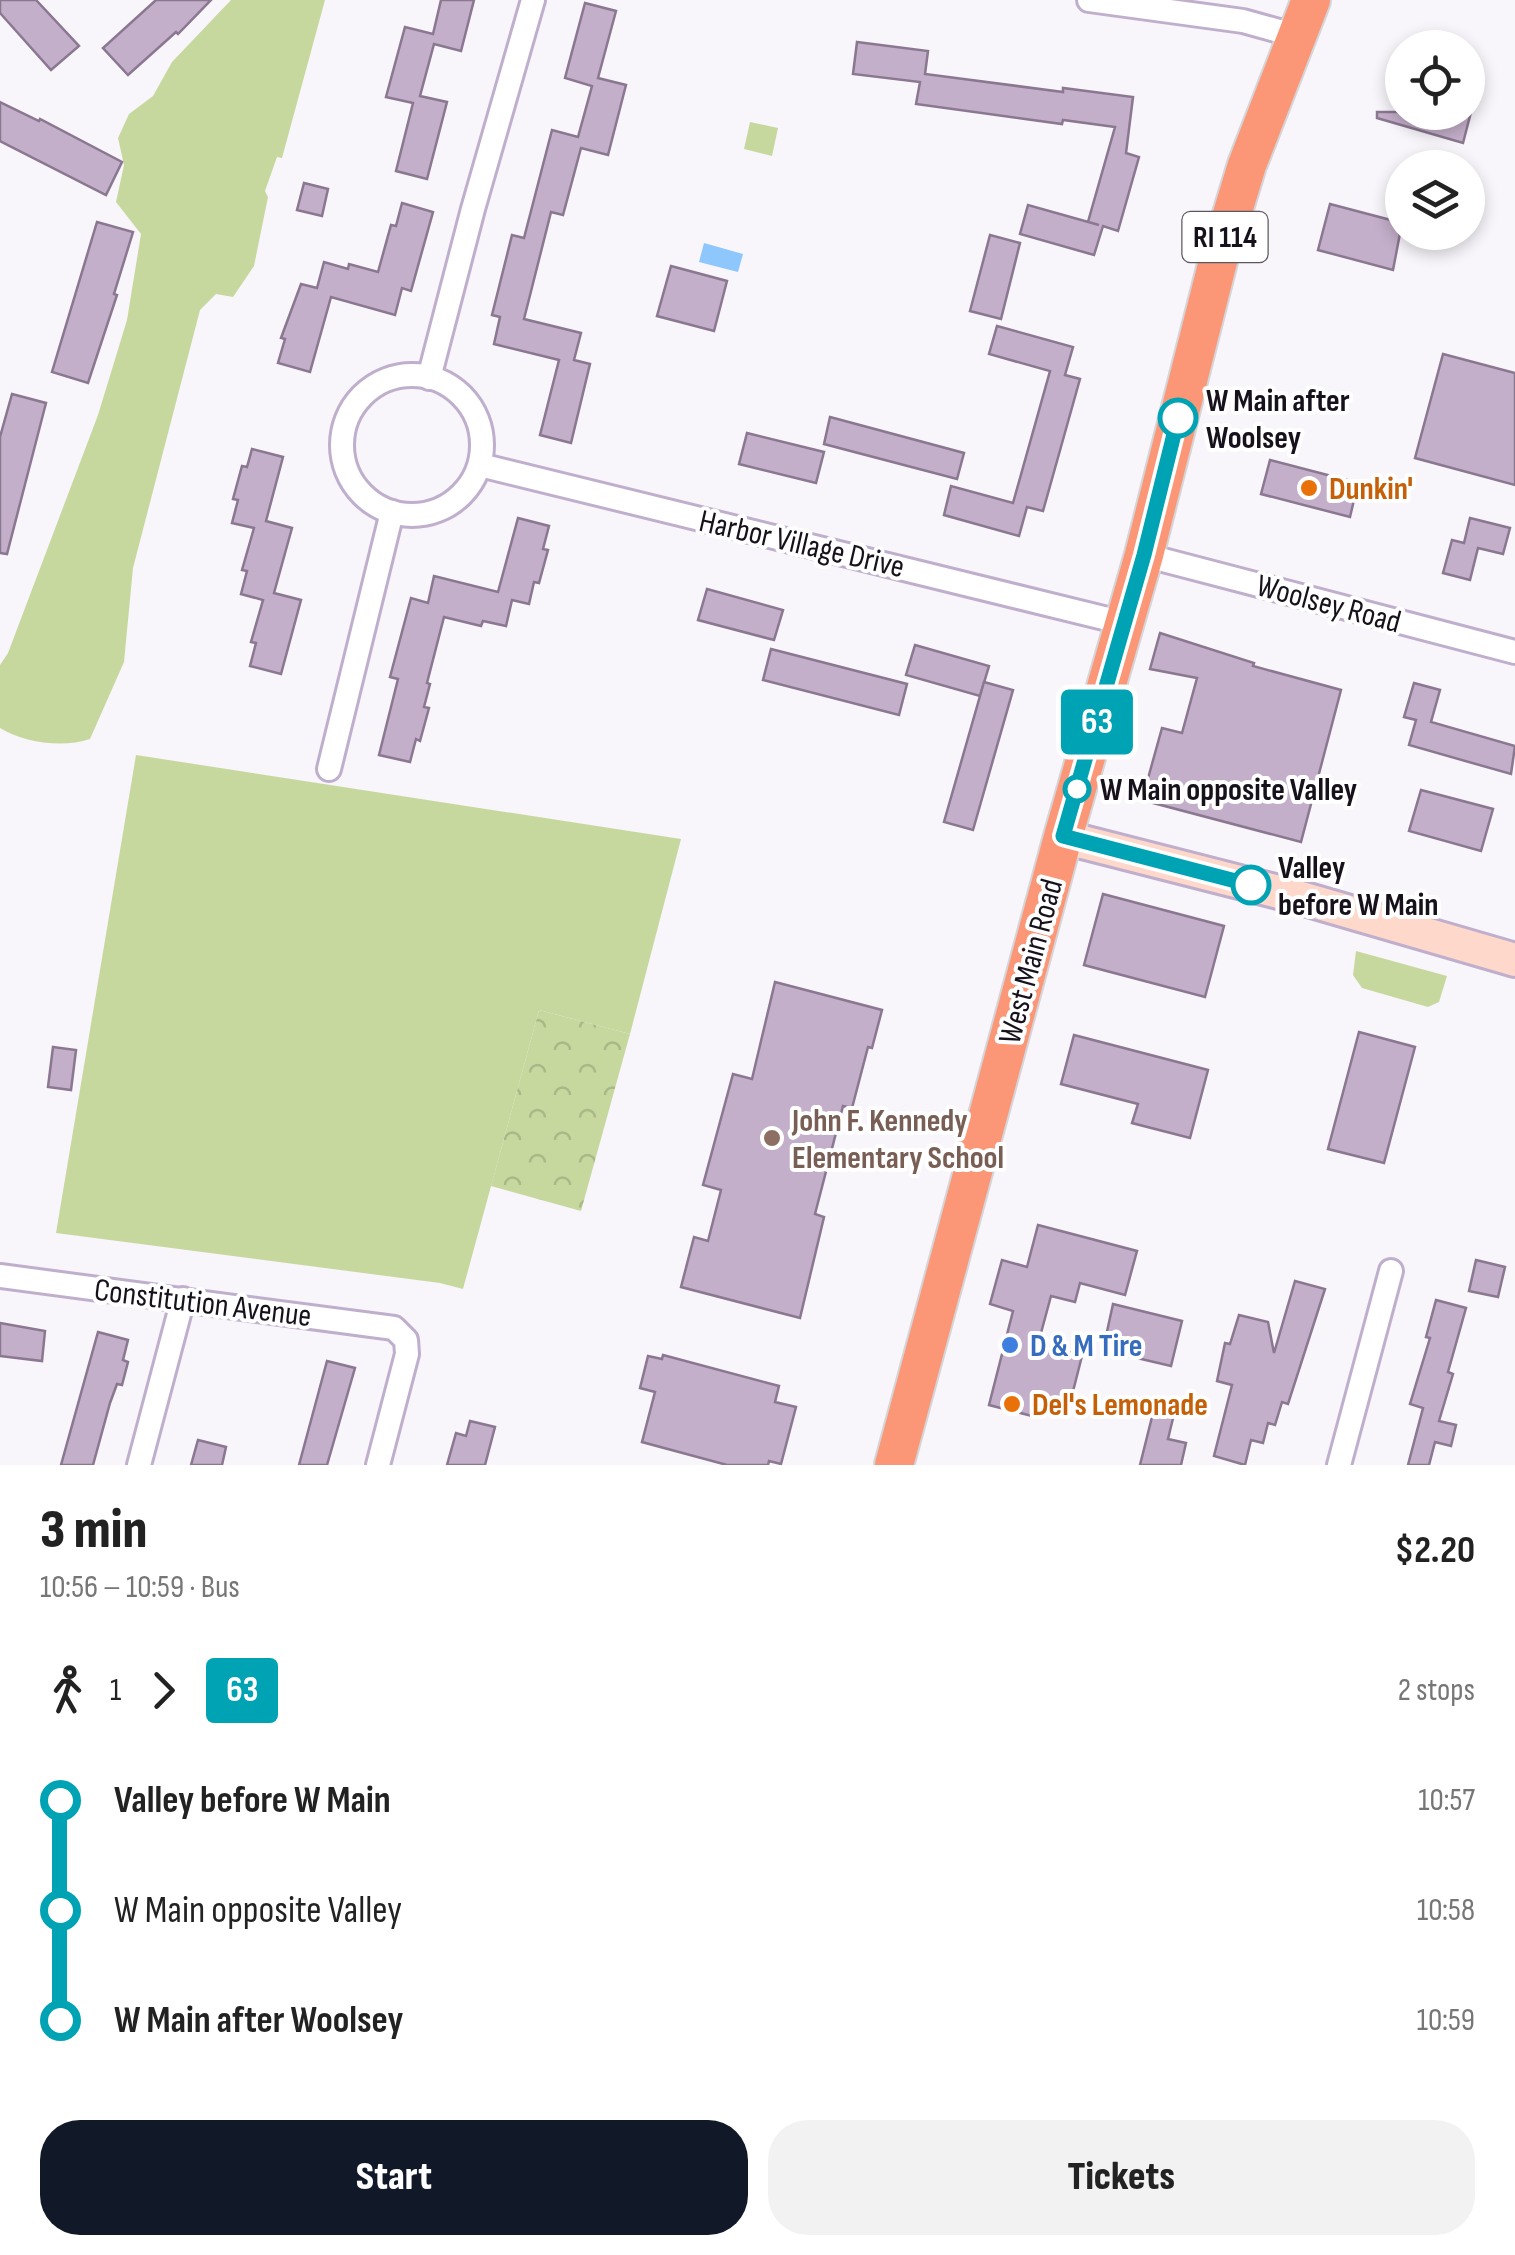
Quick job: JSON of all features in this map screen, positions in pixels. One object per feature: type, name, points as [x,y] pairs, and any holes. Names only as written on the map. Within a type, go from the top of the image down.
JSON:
[{"type":"highway","name":"West Main Road","points":[[894,1465],[1063,836],[1144,555],[1218,257],[1247,164],[1311,0]]},
{"type":"main road","points":[[1063,836],[1515,960]]},
{"type":"street","points":[[430,378],[533,0]]},
{"type":"street","points":[[1089,0],[1243,21],[1296,36]]},
{"type":"street","points":[[414,375],[430,378],[458,392],[477,418],[482,449],[480,465],[460,496],[446,506],[428,513],[392,512],[376,505],[352,480],[345,464],[344,430],[358,402],[383,382],[414,375]]},
{"type":"street","name":"Harbor Village Drive","points":[[480,465],[1124,623]]},
{"type":"street","points":[[330,769],[392,512]]},
{"type":"street","name":"Woolsey Road","points":[[1144,555],[1515,652]]},
{"type":"street","points":[[1340,1465],[1391,1271]]},
{"type":"street","name":"Constitution Avenue","points":[[0,1276],[389,1326],[404,1334],[406,1354],[378,1465]]},
{"type":"street","points":[[139,1465],[183,1299]]},
{"type":"green space","points":[[231,0],[325,0],[282,158],[277,157],[265,191],[268,197],[254,266],[233,297],[216,294],[200,310],[133,568],[124,662],[90,739],[56,743],[20,737],[0,728],[0,665],[8,653],[98,415],[127,320],[141,234],[116,202],[124,165],[118,138],[129,114],[153,96],[172,62]]},
{"type":"green space","points":[[750,122],[778,128],[772,156],[744,149]]},
{"type":"green space","points":[[136,755],[681,839],[630,1034],[539,1010],[463,1289],[56,1233]]},
{"type":"green space","points":[[1356,951],[1447,976],[1439,1002],[1428,1007],[1362,988],[1353,975]]},
{"type":"green space","points":[[539,1010],[630,1034],[581,1211],[491,1186]]},
{"type":"water","points":[[704,243],[743,254],[738,272],[699,262]]},
{"type":"building","points":[[0,0],[36,0],[79,46],[51,70],[0,13]]},
{"type":"building","points":[[156,0],[211,0],[178,34],[128,75],[103,48]]},
{"type":"building","points":[[441,0],[474,0],[461,51],[434,44],[420,96],[447,102],[427,179],[396,171],[413,103],[386,97],[405,27],[433,34]]},
{"type":"building","points":[[585,3],[616,11],[598,78],[626,85],[608,155],[581,148],[563,215],[551,212],[524,319],[581,333],[574,360],[590,364],[571,443],[540,435],[559,360],[494,344],[500,317],[492,315],[512,235],[524,238],[552,130],[578,137],[592,86],[565,78]]},
{"type":"building","points":[[857,42],[928,51],[925,74],[1133,97],[1126,153],[1139,157],[1118,231],[1103,226],[1094,255],[1020,234],[1028,205],[1088,222],[1115,127],[1063,120],[1062,124],[916,104],[920,82],[853,74]]},
{"type":"building","points":[[0,102],[122,162],[106,195],[0,141]]},
{"type":"building","points":[[1418,130],[1466,130],[1463,143]]},
{"type":"building","points":[[304,183],[328,189],[322,216],[297,210]]},
{"type":"building","points":[[402,203],[433,212],[411,291],[402,288],[395,315],[331,297],[310,372],[278,363],[285,339],[281,338],[301,284],[317,288],[324,262],[378,272],[391,225],[396,226]]},
{"type":"building","points":[[1330,204],[1385,219],[1385,250],[1397,250],[1393,270],[1318,250]]},
{"type":"building","points":[[97,222],[133,232],[88,383],[52,372]]},
{"type":"building","points":[[990,235],[1020,243],[1001,319],[970,311]]},
{"type":"building","points":[[671,266],[727,281],[714,331],[657,316]]},
{"type":"building","points":[[997,326],[1073,347],[1065,375],[1080,379],[1043,511],[1027,507],[1019,536],[944,515],[951,486],[1013,503],[1050,371],[989,354]]},
{"type":"building","points":[[1443,354],[1515,373],[1515,485],[1415,458]]},
{"type":"building","points":[[12,394],[46,403],[7,554],[0,553],[0,437]]},
{"type":"building","points":[[830,417],[964,453],[957,479],[824,444]]},
{"type":"building","points":[[747,433],[824,452],[816,483],[739,464]]},
{"type":"building","points":[[252,449],[283,457],[266,521],[292,528],[274,593],[301,600],[281,674],[250,666],[256,643],[251,642],[263,600],[241,594],[247,571],[242,570],[254,528],[232,523],[238,500],[233,499],[242,466],[247,467]]},
{"type":"building","name":"Dunkin'","points":[[1270,460],[1358,483],[1350,517],[1261,494]]},
{"type":"building","points":[[518,518],[549,526],[543,549],[548,550],[529,604],[512,600],[506,626],[483,621],[481,626],[444,617],[427,683],[430,684],[424,707],[429,708],[420,741],[416,739],[410,762],[379,755],[398,679],[390,677],[411,598],[428,603],[434,576],[498,592]]},
{"type":"building","points":[[1470,518],[1510,528],[1503,554],[1478,548],[1470,580],[1443,573],[1452,540],[1464,543]]},
{"type":"building","points":[[707,589],[783,610],[774,640],[698,620]]},
{"type":"building","points":[[1160,633],[1254,663],[1253,666],[1341,690],[1301,842],[1142,800],[1162,728],[1182,733],[1197,678],[1150,669]]},
{"type":"building","points":[[915,645],[989,666],[980,696],[906,675]]},
{"type":"building","points":[[771,649],[907,684],[899,715],[763,680]]},
{"type":"building","points":[[984,682],[1013,690],[973,830],[944,822]]},
{"type":"building","points":[[1414,683],[1440,690],[1431,722],[1515,746],[1511,774],[1409,745],[1416,720],[1404,717]]},
{"type":"building","points":[[1421,790],[1493,809],[1481,851],[1409,831]]},
{"type":"building","points":[[1103,894],[1224,926],[1205,997],[1084,965]]},
{"type":"building","points":[[775,982],[882,1010],[852,1108],[843,1106],[815,1214],[824,1217],[800,1318],[681,1287],[694,1237],[708,1241],[721,1190],[703,1185],[733,1074],[752,1079]]},
{"type":"building","points":[[1359,1032],[1415,1047],[1384,1163],[1328,1149]]},
{"type":"building","points":[[1074,1035],[1208,1070],[1190,1138],[1132,1123],[1138,1104],[1061,1084]]},
{"type":"building","points":[[53,1047],[76,1050],[71,1090],[48,1087]]},
{"type":"building","points":[[1038,1225],[1137,1251],[1125,1295],[1080,1283],[1075,1302],[1051,1296],[1038,1344],[1082,1356],[1068,1411],[1035,1402],[1032,1416],[989,1405],[1013,1311],[990,1304],[1002,1260],[1027,1267]]},
{"type":"building","points":[[1476,1260],[1505,1267],[1498,1297],[1469,1291]]},
{"type":"building","points":[[1295,1281],[1325,1289],[1288,1404],[1282,1402],[1275,1425],[1268,1423],[1263,1443],[1251,1440],[1245,1465],[1214,1456],[1232,1385],[1217,1381],[1225,1343],[1230,1344],[1239,1315],[1268,1322],[1274,1353]]},
{"type":"building","points":[[1436,1300],[1466,1308],[1439,1421],[1456,1425],[1451,1446],[1435,1442],[1429,1465],[1408,1465],[1423,1408],[1410,1404],[1430,1338],[1426,1337]]},
{"type":"building","points":[[1113,1304],[1182,1321],[1171,1366],[1103,1350]]},
{"type":"building","points":[[0,1323],[45,1331],[42,1361],[0,1356]]},
{"type":"building","points":[[98,1332],[128,1340],[122,1385],[117,1384],[110,1403],[93,1465],[61,1465]]},
{"type":"building","points":[[663,1355],[779,1386],[775,1402],[796,1407],[781,1464],[769,1461],[768,1465],[727,1465],[642,1442],[655,1392],[640,1388],[648,1356],[662,1359]]},
{"type":"building","points":[[327,1361],[355,1368],[327,1465],[299,1465]]},
{"type":"building","points":[[1156,1401],[1176,1406],[1168,1439],[1186,1443],[1181,1465],[1140,1465]]},
{"type":"building","points":[[470,1421],[495,1427],[485,1465],[447,1465],[456,1433],[466,1436]]},
{"type":"building","points":[[198,1440],[226,1447],[222,1465],[191,1465]]},
{"type":"bus line","name":"63","points":[[1178,418],[1144,555],[1063,836],[1251,885]]},
{"type":"place","name":"W Main after Woolsey","points":[[1178,418]]},
{"type":"place","name":"Dunkin'","points":[[1309,488]]},
{"type":"place","name":"W Main opposite Valley","points":[[1077,789]]},
{"type":"place","name":"Valley before W Main","points":[[1251,885]]},
{"type":"place","name":"John F. Kennedy Elementary School","points":[[772,1138]]},
{"type":"place","name":"D & M Tire","points":[[1010,1345]]},
{"type":"place","name":"Del's Lemonade","points":[[1012,1404]]}]
